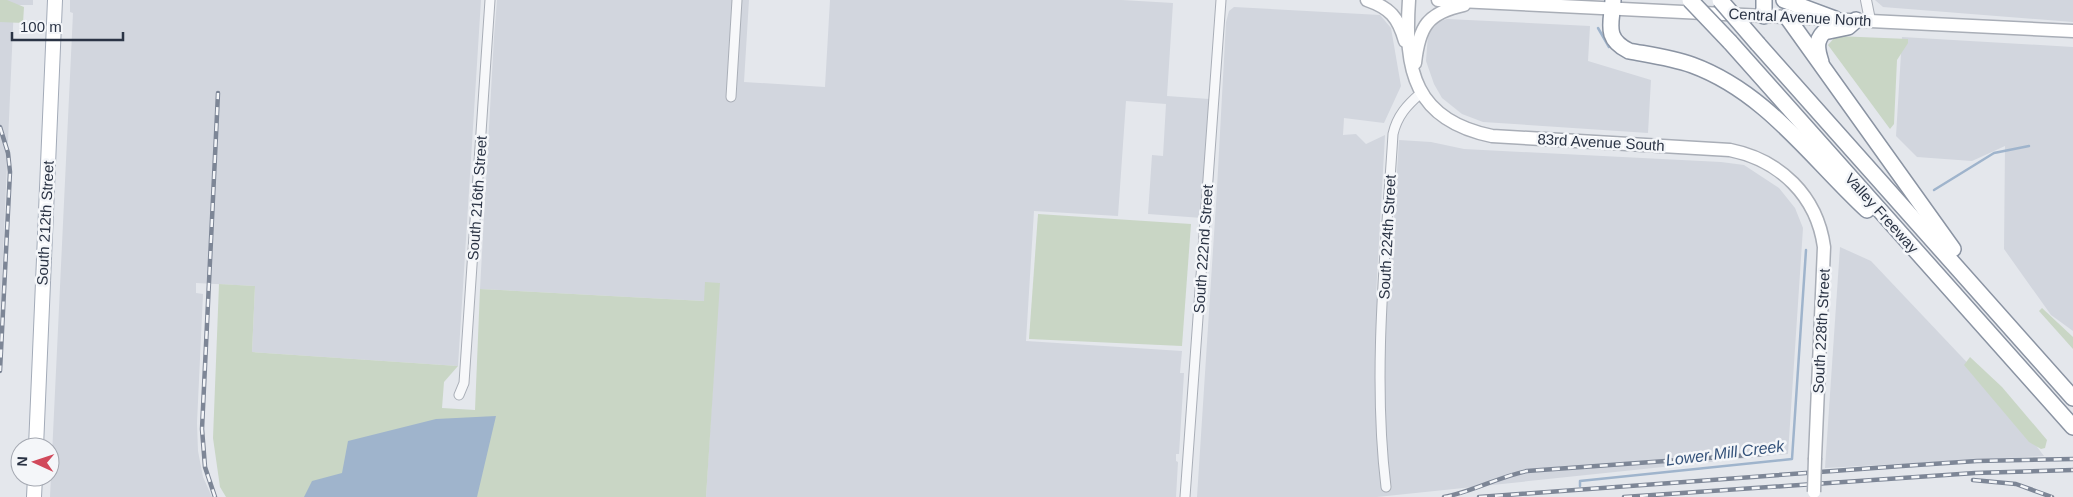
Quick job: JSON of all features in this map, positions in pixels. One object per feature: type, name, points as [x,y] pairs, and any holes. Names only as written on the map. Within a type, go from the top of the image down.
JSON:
[{"type":"highway","name":"Valley Freeway","points":[[1690,0],[1730,42],[2073,427]]},
{"type":"highway","name":"Valley Freeway","points":[[1720,0],[2073,398]]},
{"type":"highway","points":[[1764,0],[1764,16]]},
{"type":"highway","points":[[1784,0],[1836,19]]},
{"type":"highway","points":[[1613,4],[1610,24],[1612,36],[1619,46],[1629,51],[1692,65],[1738,88],[1763,106],[1871,213],[1930,281],[1972,315]]},
{"type":"highway","points":[[1787,17],[1995,310]]},
{"type":"highway","points":[[1823,68],[1817,45],[1820,35],[1824,32],[1863,20]]},
{"type":"main road","name":"South 212th Street","points":[[36,437],[54,0]]},
{"type":"main road","points":[[1367,0],[1387,8],[1393,16],[1402,32],[1413,75],[1421,93]]},
{"type":"main road","points":[[1409,0],[1409,57]]},
{"type":"main road","name":"Central Avenue North","points":[[1438,0],[1613,4],[1764,16],[2073,31]]},
{"type":"main road","points":[[1413,75],[1419,39],[1422,30],[1430,19],[1446,10],[1478,2]]},
{"type":"main road","name":"83rd Avenue South","points":[[1421,93],[1433,108],[1446,118],[1465,128],[1483,134],[1730,150],[1764,160],[1788,176]]},
{"type":"main road","name":"South 228th Street","points":[[1788,176],[1811,206],[1820,227],[1824,247],[1813,494]]},
{"type":"street","name":"South 216th Street","points":[[459,395],[464,383],[490,0]]},
{"type":"street","points":[[731,97],[738,0]]},
{"type":"street","name":"South 222nd Street","points":[[1185,497],[1221,0]]},
{"type":"street","points":[[1863,20],[1866,0]]},
{"type":"street","name":"South 224th Street","points":[[1386,486],[1381,412],[1382,319],[1393,134],[1403,110],[1421,93]]},
{"type":"shaded area","points":[[0,0],[33,0],[33,5],[14,5],[0,323]]},
{"type":"shaded area","points":[[70,0],[481,0],[458,366],[252,352],[255,286],[196,283],[196,293],[203,294],[197,423],[198,451],[203,477],[212,497],[50,497],[50,487],[60,487],[60,437],[53,437],[73,13],[70,12]]},
{"type":"shaded area","points":[[497,0],[749,0],[744,82],[825,87],[830,0],[1122,0],[1173,3],[1167,96],[1209,99],[1202,218],[1148,214],[1152,155],[1163,156],[1166,104],[1126,101],[1118,216],[1034,211],[1026,341],[1182,351],[1180,373],[1184,373],[1179,454],[1176,454],[1176,461],[1178,462],[1176,497],[706,497],[719,283],[704,301],[480,289]]},
{"type":"shaded area","points":[[1875,0],[2073,0],[2073,22],[1883,7]]},
{"type":"shaded area","points":[[1234,7],[1380,15],[1391,28],[1401,86],[1384,123],[1344,118],[1343,135],[1356,134],[1366,144],[1385,135],[1376,295],[1389,296],[1399,140],[1431,142],[1464,149],[1721,162],[1744,165],[1779,188],[1795,208],[1803,228],[1788,454],[1377,497],[1197,497],[1226,22],[1229,11]]},
{"type":"shaded area","points":[[1447,19],[1590,26],[1588,61],[1651,80],[1648,133],[1483,122],[1462,114],[1442,98],[1434,84],[1426,61],[1428,34],[1438,22]]},
{"type":"shaded area","points":[[1902,37],[2073,47],[2073,331],[2051,315],[2004,249],[2005,146],[1972,161],[1917,157],[1896,136]]},
{"type":"shaded area","points":[[1840,247],[1871,261],[1995,392],[2044,456],[1825,468]]},
{"type":"green space","points":[[0,0],[7,0],[24,7],[23,23],[0,22]]},
{"type":"green space","points":[[1836,36],[1908,39],[1908,43],[1897,60],[1894,124],[1890,129],[1828,45]]},
{"type":"green space","points":[[1038,214],[1191,224],[1182,346],[1029,339]]},
{"type":"green space","points":[[705,282],[720,283],[706,497],[226,497],[220,487],[213,438],[219,284],[255,286],[252,352],[458,366],[444,382],[442,408],[475,410],[480,289],[704,301]]},
{"type":"green space","points":[[2042,308],[2073,337],[2073,349],[2039,311]]},
{"type":"green space","points":[[1970,357],[2002,387],[2047,440],[2045,448],[2041,449],[2029,442],[1964,365]]},
{"type":"water","points":[[496,416],[477,497],[304,497],[312,481],[342,473],[348,441],[436,419]]},
{"type":"waterway","points":[[1598,28],[1609,47]]},
{"type":"waterway","name":"Lower Mill Creek","points":[[1934,190],[1994,153],[2029,146]]},
{"type":"waterway","name":"Lower Mill Creek","points":[[1580,486],[1580,481],[1792,459],[1806,250]]},
{"type":"railway","points":[[215,497],[205,467],[202,429],[218,93]]},
{"type":"railway","points":[[0,127],[8,153],[10,172],[0,371]]},
{"type":"railway","points":[[1444,497],[1465,492],[1527,471],[1763,454]]},
{"type":"railway","points":[[1479,497],[1977,461],[2073,459]]},
{"type":"railway","points":[[1624,497],[1975,473],[2073,470]]},
{"type":"railway","points":[[1973,480],[2016,484],[2052,497]]}]
